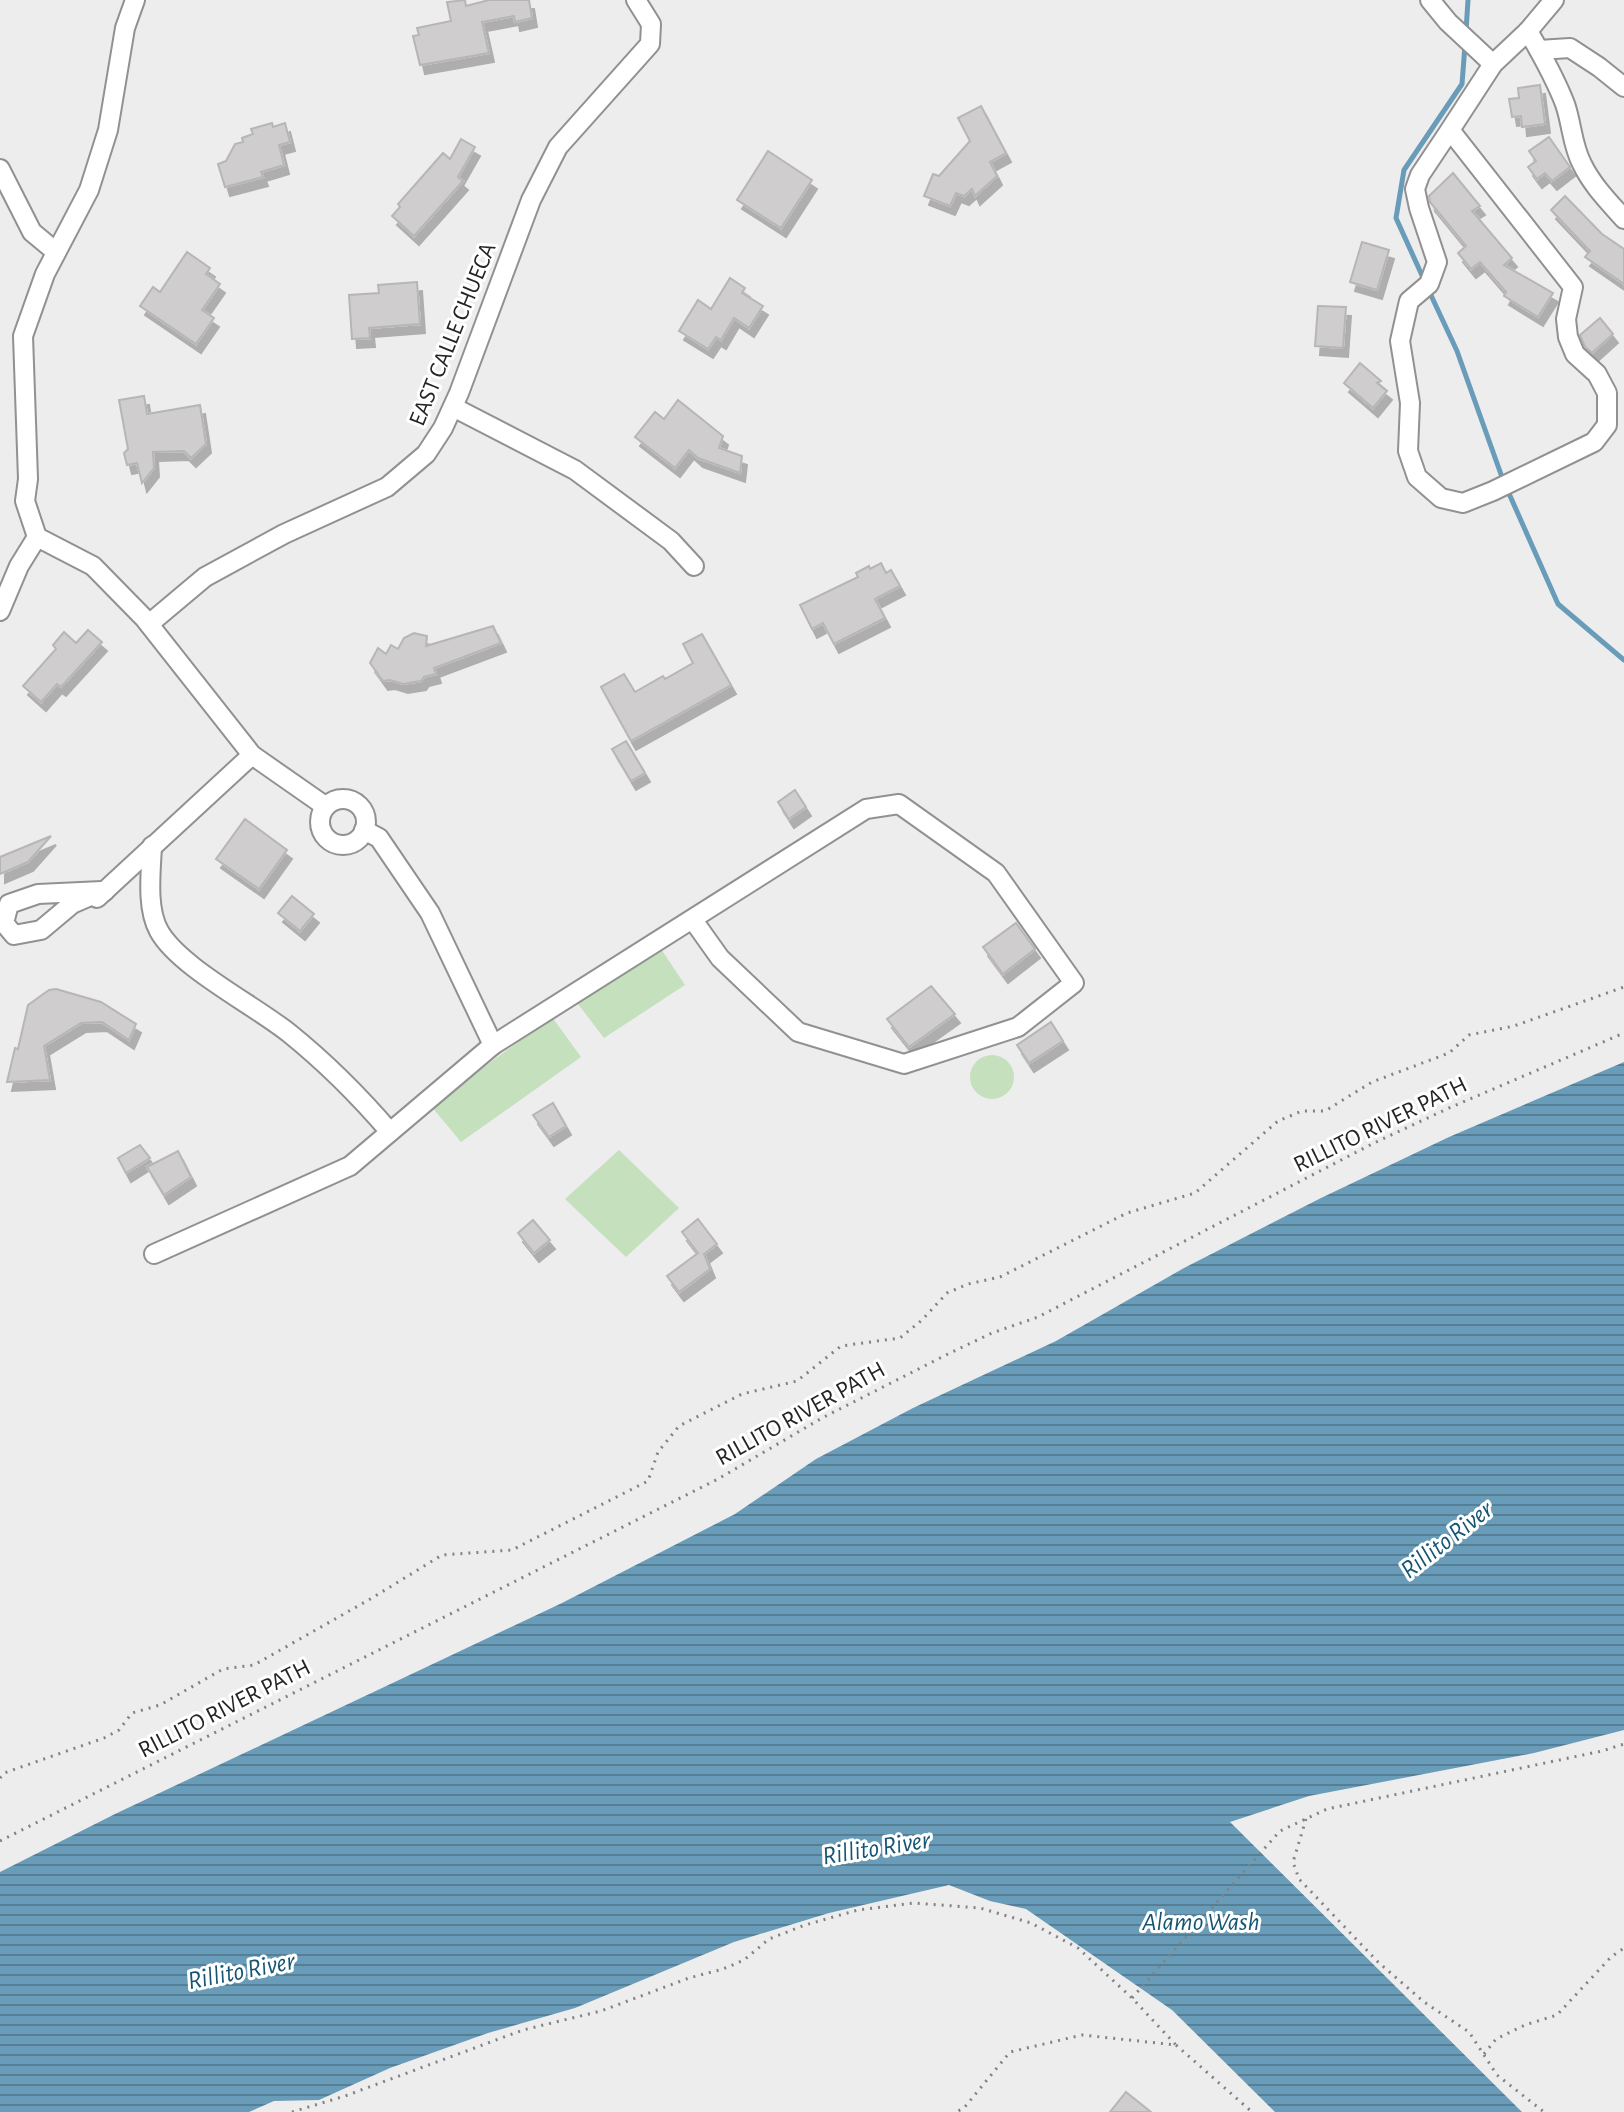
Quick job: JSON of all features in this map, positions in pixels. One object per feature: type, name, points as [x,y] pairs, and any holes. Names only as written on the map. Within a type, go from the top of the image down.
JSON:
[{"type":"street","points":[[135,0],[125,28],[108,130],[89,190],[45,274],[23,336],[28,479],[25,501],[37,537],[93,566],[149,624],[252,755],[325,806]]},
{"type":"street","name":"EAST CALLE CHUECA","points":[[149,624],[205,577],[284,534],[387,487],[426,454],[453,407],[531,200],[558,147],[650,44],[651,24],[636,0]]},
{"type":"street","points":[[1430,0],[1448,22],[1493,64]]},
{"type":"street","points":[[1450,130],[1573,287],[1566,319],[1568,337],[1575,354],[1597,374],[1607,393],[1607,425],[1594,442],[1463,503],[1441,498],[1417,477],[1408,451],[1410,403],[1400,341],[1409,301],[1429,284],[1437,262],[1415,189],[1420,175],[1493,64],[1528,31],[1554,0]]},
{"type":"street","points":[[1528,31],[1566,107],[1581,164],[1624,219]]},
{"type":"street","points":[[1539,50],[1570,48],[1624,87]]},
{"type":"street","points":[[0,169],[32,232],[56,252]]},
{"type":"street","points":[[453,407],[575,470],[671,541],[694,566]]},
{"type":"street","points":[[0,611],[19,566],[37,537]]},
{"type":"street","points":[[83,910],[252,755]]},
{"type":"street","points":[[340,799],[355,803],[365,815],[364,830],[361,837],[349,845],[334,844],[323,834],[319,820],[325,806],[340,799]]},
{"type":"street","points":[[154,1254],[350,1166],[493,1045],[866,809],[899,804],[996,873],[1074,983],[1018,1027],[904,1064],[798,1032],[720,958],[693,920]]},
{"type":"street","points":[[364,830],[379,838],[430,913],[493,1045]]},
{"type":"street","points":[[152,846],[149,890],[158,930],[181,958],[290,1033],[335,1074],[390,1132]]},
{"type":"street","points":[[104,891],[72,904],[41,930],[14,935],[4,923],[9,904],[38,894],[104,891]]},
{"type":"path","points":[[1,1775],[104,1738],[119,1730],[132,1713],[160,1705],[223,1669],[254,1665],[442,1555],[512,1550],[648,1481],[658,1452],[679,1426],[742,1394],[797,1381],[841,1346],[900,1338],[947,1293],[968,1284],[1000,1277],[1127,1213],[1195,1193],[1278,1121],[1302,1111],[1325,1111],[1372,1082],[1449,1053],[1469,1035],[1514,1026],[1624,987]]},
{"type":"path","name":"RILLITO RIVER PATH","points":[[0,1841],[666,1506],[741,1467],[822,1418],[948,1354],[992,1333],[1038,1317],[1399,1131],[1624,1033]]},
{"type":"path","points":[[1132,1998],[1280,1831],[1327,1809],[1624,1744]]},
{"type":"path","points":[[1307,1818],[1293,1862],[1299,1879],[1378,1962],[1424,2002],[1469,2032],[1497,2075],[1544,2112]]},
{"type":"path","points":[[292,2112],[345,2096],[523,2030],[601,2011],[689,1978],[723,1969],[744,1960],[769,1939],[805,1925],[858,1910],[914,1903],[980,1908],[1031,1923],[1078,1948],[1132,1998],[1176,2045],[1252,2112]]},
{"type":"path","points":[[1484,2054],[1496,2039],[1525,2025],[1557,2015],[1611,1957],[1624,1948]]},
{"type":"path","points":[[956,2112],[964,2108],[1010,2052],[1082,2035],[1176,2045]]},
{"type":"green space","points":[[661,949],[685,985],[604,1038],[575,1000]]},
{"type":"green space","points":[[552,1017],[581,1057],[461,1142],[431,1106]]},
{"type":"green space","points":[[992,1055],[1008,1061],[1014,1077],[1008,1093],[992,1099],[976,1093],[970,1077],[976,1061]]},
{"type":"green space","points":[[619,1150],[679,1208],[626,1257],[565,1199]]},
{"type":"water","points":[[1624,1062],[1624,1730],[1534,1753],[1309,1796],[1230,1822],[1522,2112],[1275,2112],[1172,2010],[1026,1909],[990,1901],[949,1885],[829,1913],[734,1942],[575,2008],[488,2033],[390,2068],[319,2100],[274,2101],[249,2112],[0,2112],[0,1872],[115,1814],[562,1603],[735,1514],[816,1459],[913,1408],[1056,1341],[1184,1268],[1321,1198],[1449,1137]]},
{"type":"building","points":[[465,0],[466,6],[489,0],[529,0],[532,18],[515,22],[514,16],[482,22],[489,53],[420,65],[413,36],[419,35],[417,28],[451,21],[447,2]]},
{"type":"building","points":[[1540,85],[1545,124],[1522,127],[1521,116],[1512,117],[1509,99],[1519,98],[1518,88]]},
{"type":"building","points":[[981,106],[1006,153],[990,162],[997,176],[975,196],[972,189],[964,196],[956,193],[950,206],[924,196],[933,174],[939,176],[970,141],[958,118]]},
{"type":"building","points":[[272,123],[273,127],[285,123],[290,142],[279,145],[284,165],[261,172],[263,177],[225,187],[218,164],[226,161],[235,144],[243,142],[242,138],[253,134],[251,129]]},
{"type":"building","points":[[1549,137],[1570,167],[1552,181],[1545,173],[1537,179],[1528,167],[1536,161],[1529,151]]},
{"type":"building","points":[[461,139],[475,147],[458,177],[463,181],[414,236],[392,216],[400,207],[398,204],[443,153],[450,159]]},
{"type":"building","points":[[768,151],[812,180],[781,228],[737,200]]},
{"type":"building","points":[[1453,173],[1480,206],[1472,211],[1512,258],[1504,265],[1553,293],[1538,317],[1504,296],[1506,292],[1480,262],[1471,269],[1458,253],[1466,246],[1430,202],[1429,196]]},
{"type":"building","points":[[1565,196],[1602,234],[1624,249],[1624,284],[1585,257],[1590,251],[1551,210]]},
{"type":"building","points":[[1362,242],[1389,250],[1377,290],[1350,282]]},
{"type":"building","points":[[187,252],[210,268],[206,274],[220,284],[202,310],[214,318],[196,344],[140,306],[153,287],[160,292]]},
{"type":"building","points":[[730,278],[745,288],[742,293],[763,306],[749,328],[734,318],[721,340],[716,337],[708,349],[679,331],[698,300],[711,309]]},
{"type":"building","points":[[417,282],[420,324],[369,328],[370,338],[352,339],[349,295],[379,293],[378,285]]},
{"type":"building","points":[[1318,306],[1346,307],[1343,348],[1315,346]]},
{"type":"building","points":[[1600,318],[1613,334],[1592,353],[1585,347],[1580,335]]},
{"type":"building","points":[[1360,363],[1381,381],[1377,383],[1387,391],[1373,408],[1344,383]]},
{"type":"building","points":[[144,396],[147,414],[200,405],[206,444],[191,458],[184,451],[153,452],[154,468],[142,483],[137,463],[127,465],[124,453],[128,449],[119,400]]},
{"type":"building","points":[[678,400],[723,436],[719,448],[742,456],[740,473],[698,458],[689,450],[675,468],[635,437],[655,412],[664,419]]},
{"type":"building","points":[[881,563],[886,573],[891,570],[900,586],[875,599],[885,618],[834,644],[823,623],[812,629],[800,605],[858,577],[856,573],[869,566],[870,569]]},
{"type":"building","points":[[493,626],[501,643],[434,668],[436,674],[421,681],[403,684],[383,681],[370,663],[378,648],[386,654],[391,645],[398,649],[404,638],[414,633],[427,636],[426,646]]},
{"type":"building","points":[[88,630],[102,642],[61,687],[57,684],[41,702],[23,686],[56,649],[53,645],[64,632],[76,643]]},
{"type":"building","points":[[702,634],[731,685],[631,741],[601,687],[624,674],[635,692],[663,676],[665,679],[693,663],[683,644]]},
{"type":"building","points":[[626,741],[645,773],[631,781],[612,749]]},
{"type":"building","points":[[795,790],[806,807],[789,819],[778,802]]},
{"type":"building","points":[[245,819],[287,850],[259,889],[216,859]]},
{"type":"building","points":[[51,836],[28,862],[0,874],[0,857]]},
{"type":"building","points":[[292,896],[314,914],[300,931],[278,913]]},
{"type":"building","points":[[1016,923],[1035,949],[1003,974],[983,947]]},
{"type":"building","points":[[931,986],[955,1014],[909,1047],[887,1019]]},
{"type":"building","points":[[56,989],[101,1002],[136,1024],[129,1040],[102,1022],[81,1023],[44,1046],[50,1080],[7,1082],[28,1005],[49,990]]},
{"type":"building","points":[[1051,1022],[1063,1041],[1029,1063],[1017,1045]]},
{"type":"building","points":[[553,1103],[566,1126],[549,1137],[533,1115]]},
{"type":"building","points":[[140,1145],[150,1158],[126,1173],[118,1158]]},
{"type":"building","points":[[178,1151],[191,1177],[164,1195],[147,1167]]},
{"type":"building","points":[[698,1219],[717,1244],[704,1254],[710,1269],[679,1292],[667,1276],[698,1253],[682,1232]]},
{"type":"building","points":[[533,1220],[550,1240],[534,1253],[518,1233]]},
{"type":"building","points":[[1126,2092],[1151,2112],[1110,2112]]},
{"type":"waterway","points":[[1466,31],[1468,0]]},
{"type":"waterway","points":[[1425,282],[1396,218],[1404,170],[1462,84],[1465,45]]},
{"type":"waterway","points":[[1429,291],[1457,351],[1503,480],[1558,604],[1624,660]]},
{"type":"water label","name":"Rillito River","points":[[1446,1539]]},
{"type":"water label","name":"Rillito River","points":[[876,1847]]},
{"type":"water label","name":"Alamo Wash","points":[[1201,1921]]},
{"type":"water label","name":"Rillito River","points":[[241,1970]]}]
